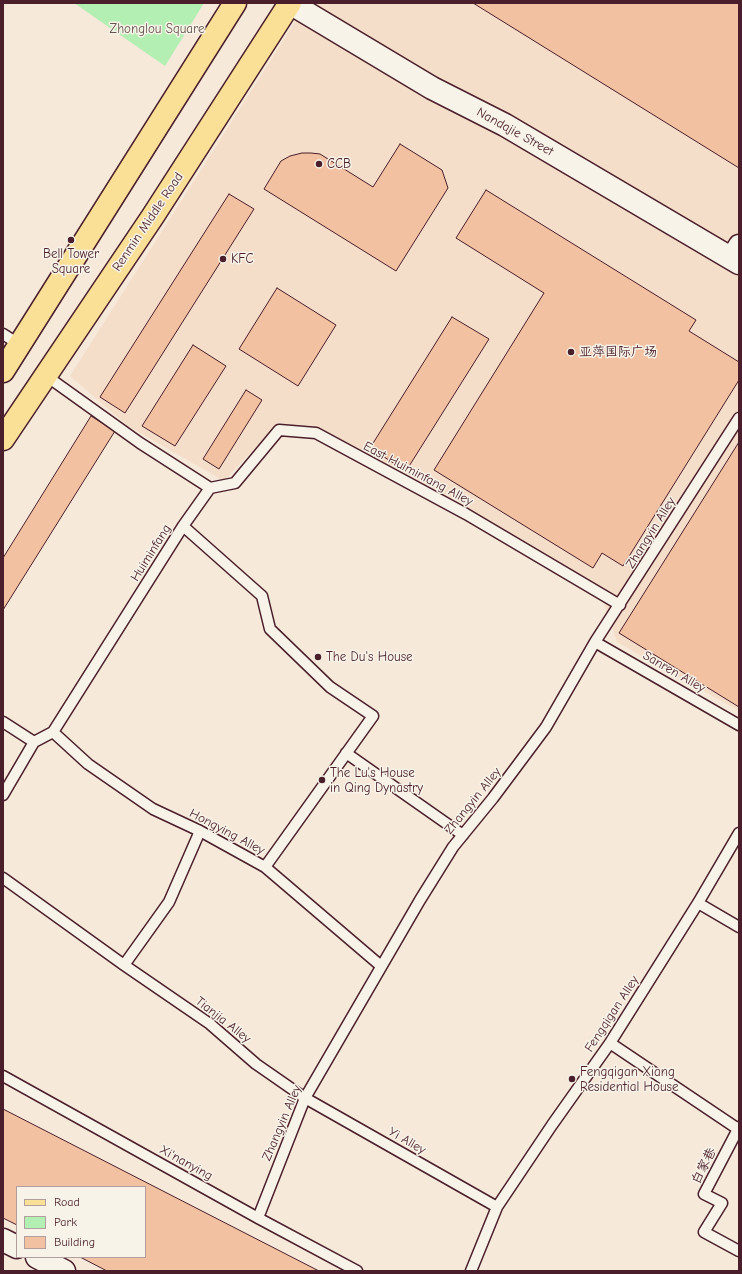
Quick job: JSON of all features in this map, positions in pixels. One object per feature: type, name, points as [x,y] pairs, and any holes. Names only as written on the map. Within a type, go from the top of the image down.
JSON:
[{"type":"main road","points":[[3,371],[11,339],[235,3]]},
{"type":"main road","name":"Nandajie Street","points":[[290,3],[432,88],[505,125],[736,256]]},
{"type":"main road","name":"Renmin Middle Road","points":[[3,439],[153,216],[290,3]]},
{"type":"main road","points":[[3,1240],[16,1246]]},
{"type":"main road","points":[[39,1258],[64,1271]]},
{"type":"lane","points":[[45,375],[140,443],[210,488]]},
{"type":"lane","name":"Zhangyin Alley","points":[[258,1218],[305,1098],[381,966],[453,847],[493,798],[546,727],[595,642],[739,418]]},
{"type":"lane","name":"East Huiminfang Alley","points":[[210,488],[235,482],[279,430],[316,434],[466,514],[620,605]]},
{"type":"lane","name":"Huiminfang","points":[[34,742],[53,732],[183,526],[210,488]]},
{"type":"lane","points":[[183,526],[262,596],[270,629],[330,687],[373,716],[266,867]]},
{"type":"lane","name":"Sanren Alley","points":[[595,642],[739,725]]},
{"type":"lane","points":[[3,722],[34,742],[3,794]]},
{"type":"lane","name":"Hongying Alley","points":[[53,732],[88,764],[153,809],[200,831],[266,867],[381,966]]},
{"type":"lane","points":[[346,753],[463,835]]},
{"type":"lane","points":[[124,965],[169,902],[200,831]]},
{"type":"lane","name":"Fengqigan Alley","points":[[471,1271],[497,1207],[610,1042],[698,903],[739,833]]},
{"type":"lane","name":"Tianjia Alley","points":[[3,878],[124,965],[210,1024],[256,1064],[305,1098]]},
{"type":"lane","points":[[698,903],[739,927]]},
{"type":"lane","points":[[610,1042],[738,1128]]},
{"type":"lane","name":"Xi'nanying","points":[[3,1076],[258,1218],[357,1271]]},
{"type":"lane","name":"Yi Alley","points":[[305,1098],[497,1207]]},
{"type":"lane","name":"白家巷","points":[[738,1128],[704,1194],[722,1203],[704,1232],[739,1251]]},
{"type":"shaded area","points":[[307,3],[739,3],[739,711],[617,642],[598,586],[452,500],[310,425],[276,425],[224,481],[128,426],[70,376]]},
{"type":"green space","name":"Zhonglou Square","points":[[74,3],[204,3],[165,66]]},
{"type":"building","points":[[473,3],[739,3],[739,168]]},
{"type":"building","points":[[400,144],[442,170],[448,188],[396,271],[264,189],[281,161],[290,156],[302,153],[320,154],[373,187]]},
{"type":"building","points":[[486,190],[696,320],[689,331],[739,362],[739,380],[623,566],[602,553],[593,568],[434,470],[544,293],[456,238]]},
{"type":"building","points":[[229,194],[254,209],[125,413],[100,397]]},
{"type":"building","points":[[277,288],[336,325],[298,386],[239,349]]},
{"type":"building","points":[[452,317],[489,339],[406,471],[370,448]]},
{"type":"building","points":[[193,345],[226,366],[175,446],[142,426]]},
{"type":"building","points":[[246,390],[262,400],[219,469],[203,459]]},
{"type":"building","points":[[91,416],[115,431],[3,610],[3,558]]},
{"type":"building","points":[[739,442],[739,707],[619,633]]},
{"type":"building","points":[[3,1109],[319,1271],[107,1271],[82,1258],[146,1258],[146,1186],[16,1186],[16,1224],[3,1218]]},
{"type":"place","name":"CCB","points":[[319,164]]},
{"type":"place","name":"Bell Tower Square","points":[[71,240]]},
{"type":"place","name":"KFC","points":[[223,259]]},
{"type":"place","name":"亚萍国际广场","points":[[571,352]]},
{"type":"place","name":"The Du's House","points":[[318,657]]},
{"type":"place","name":"The Lu's House in Qing Dynastry","points":[[322,780]]},
{"type":"place","name":"Fengqigan Xiang Residential House","points":[[572,1079]]}]
